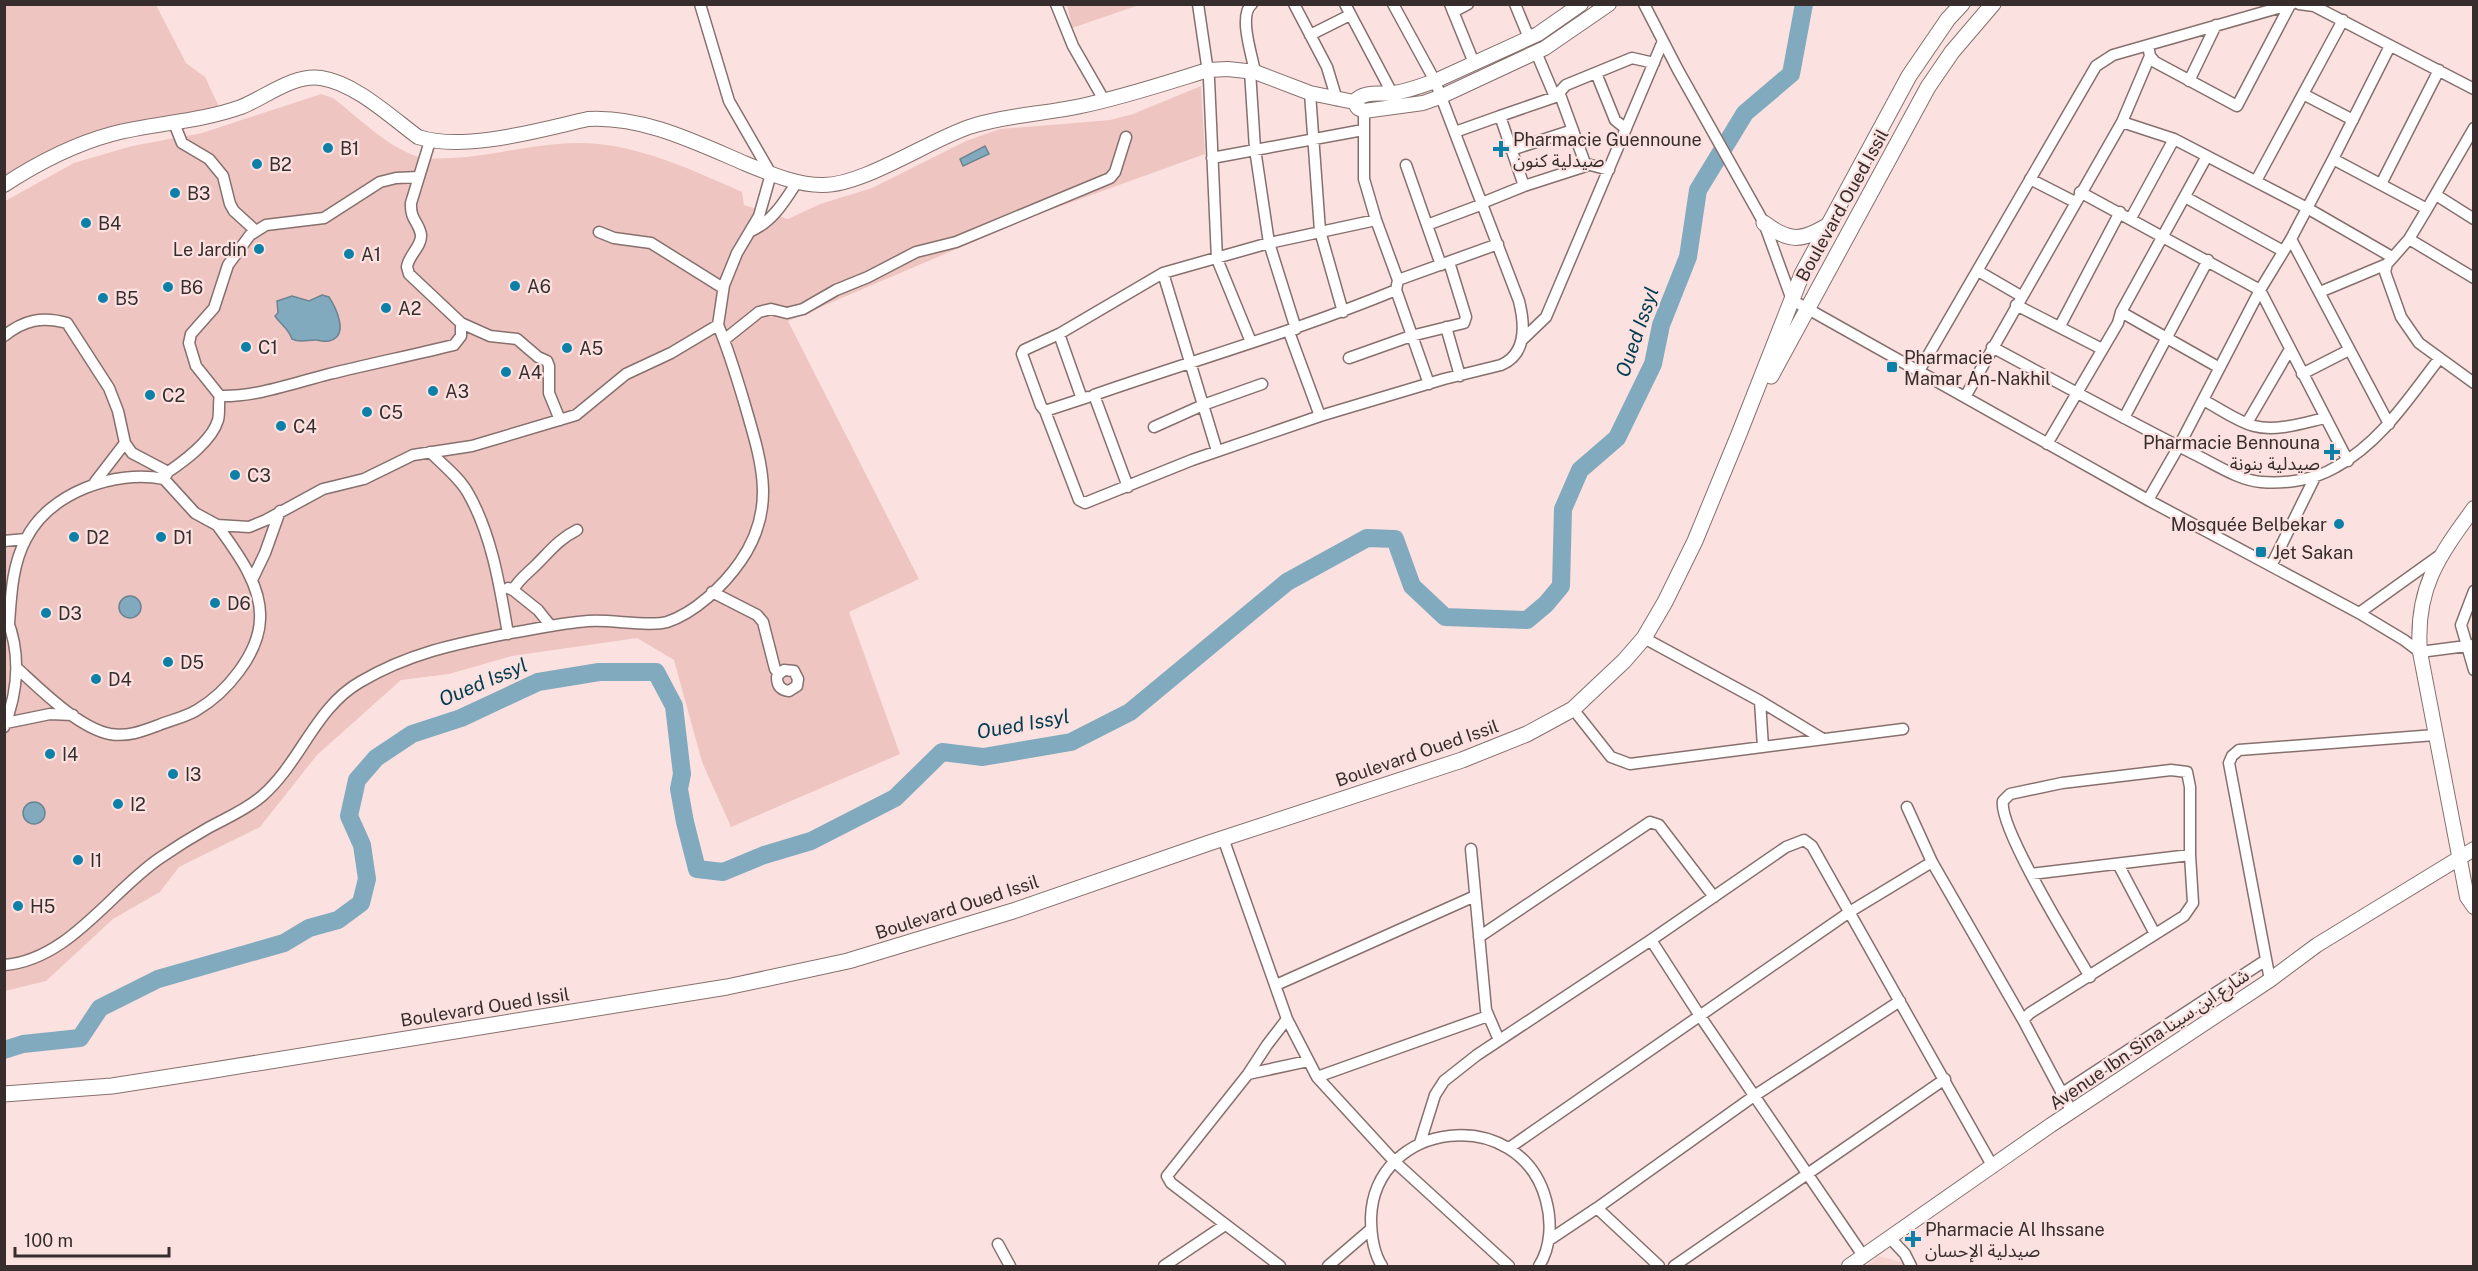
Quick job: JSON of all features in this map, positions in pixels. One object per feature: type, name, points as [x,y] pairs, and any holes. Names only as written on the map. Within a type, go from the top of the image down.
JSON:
[{"type":"main road","name":"Boulevard Oued Issil","points":[[4,1094],[112,1086],[502,1024],[801,973],[1012,911],[1223,838],[1462,760],[1527,734],[1573,709],[1603,683],[1644,638],[1665,602],[1695,541],[1802,274],[1909,76],[1948,19],[1962,4]]},
{"type":"main road","name":"Boulevard Oued Issil","points":[[1739,434],[1929,87],[1952,52],[1993,4]]},
{"type":"main road","points":[[1764,223],[1778,234],[1796,238],[1817,232],[1830,224]]},
{"type":"street","points":[[4,965],[15,964],[63,941],[110,903],[143,870],[182,843],[261,797],[292,762],[322,716],[343,692],[402,660],[447,645],[550,625],[591,621],[665,622],[692,608],[712,592],[727,579],[742,559],[759,521],[764,493],[764,475],[757,444],[718,325],[723,288],[730,268],[761,210],[771,174],[729,101],[700,4]]},
{"type":"street","points":[[1056,4],[1073,46],[1104,100]]},
{"type":"street","points":[[1198,4],[1208,70],[1217,259],[1251,342]]},
{"type":"street","points":[[1252,4],[1246,10],[1245,19],[1252,71],[1255,149],[1269,243],[1292,331],[1320,416]]},
{"type":"street","points":[[1294,4],[1327,67],[1337,100]]},
{"type":"street","points":[[1345,4],[1392,93]]},
{"type":"street","points":[[1376,220],[1269,243],[1163,273],[1059,334],[1022,352],[1079,500],[1085,502],[1217,451],[1320,416],[1510,362],[1517,353],[1521,340],[1522,312],[1498,244],[1435,81],[1393,4]]},
{"type":"street","points":[[1468,4],[1451,8],[1474,63]]},
{"type":"street","points":[[1515,4],[1529,38]]},
{"type":"street","points":[[1429,384],[1411,336],[1364,179],[1364,130],[1359,107],[1363,95],[1418,88],[1435,81],[1529,38],[1581,4]]},
{"type":"street","points":[[4,185],[44,162],[94,140],[112,134],[204,118],[241,107],[304,78],[319,77],[346,86],[418,137],[430,141],[461,143],[588,119],[608,118],[664,131],[771,174],[797,182],[824,185],[843,183],[971,126],[1104,100],[1208,70],[1252,71],[1310,93],[1359,107],[1423,103],[1536,52],[1609,4]]},
{"type":"street","points":[[1644,4],[1678,70],[1764,223],[1792,300],[2148,500],[2359,613],[2420,652],[2470,646]]},
{"type":"street","points":[[2299,4],[2314,6],[2474,88]]},
{"type":"street","points":[[1919,371],[2096,66],[2113,55],[2149,51],[2216,25],[2291,5]]},
{"type":"street","points":[[2149,51],[2155,62],[2237,106],[2291,5]]},
{"type":"street","points":[[1311,35],[1350,15]]},
{"type":"street","points":[[2256,181],[2343,20]]},
{"type":"street","points":[[2189,81],[2216,25]]},
{"type":"street","points":[[1521,340],[1546,317],[1663,41]]},
{"type":"street","points":[[2148,500],[2260,290],[2291,239],[2390,46]]},
{"type":"street","points":[[1965,397],[2122,122],[2149,51]]},
{"type":"street","points":[[1536,52],[1587,164]]},
{"type":"street","points":[[1455,132],[1557,94],[1566,85],[1632,58],[1654,63]]},
{"type":"street","points":[[2381,184],[2439,70]]},
{"type":"street","points":[[1596,73],[1615,120],[1626,129]]},
{"type":"street","points":[[1310,93],[1320,231],[1343,312]]},
{"type":"street","points":[[2303,94],[2353,120]]},
{"type":"street","points":[[1500,116],[1524,186]]},
{"type":"street","points":[[2122,122],[2174,139],[2307,207],[2389,260]]},
{"type":"street","points":[[174,123],[182,143],[208,159],[223,176],[230,204],[255,231]]},
{"type":"street","points":[[2320,292],[2389,260],[2409,239],[2470,142],[2474,128]]},
{"type":"street","points":[[1212,158],[1364,130]]},
{"type":"street","points":[[1511,150],[1573,130]]},
{"type":"street","points":[[724,340],[759,312],[771,309],[787,313],[803,309],[836,290],[868,277],[916,252],[956,242],[1110,178],[1115,172],[1126,137]]},
{"type":"street","points":[[2131,218],[2174,139]]},
{"type":"street","points":[[430,141],[411,202],[411,213],[421,235],[407,267],[409,274],[461,323],[490,336],[516,339],[538,357],[547,361],[549,393],[560,420]]},
{"type":"street","points":[[2047,444],[2118,322],[2121,312],[2207,156]]},
{"type":"street","points":[[2333,159],[2427,209]]},
{"type":"street","points":[[1587,164],[1609,170]]},
{"type":"street","points":[[1427,225],[1524,186],[1584,168],[1587,164]]},
{"type":"street","points":[[1349,358],[1411,336],[1464,323],[1466,319],[1445,263],[1427,225],[1406,165]]},
{"type":"street","points":[[9,624],[11,594],[17,565],[26,539],[52,508],[74,493],[95,483],[166,475],[188,459],[215,426],[220,396],[196,366],[189,343],[192,334],[214,308],[228,265],[239,248],[255,231],[266,225],[324,218],[381,182],[396,178],[419,177]]},
{"type":"street","points":[[2030,179],[2075,202]]},
{"type":"street","points":[[751,231],[765,224],[797,182]]},
{"type":"street","points":[[2080,192],[2260,290],[2348,461]]},
{"type":"street","points":[[2436,195],[2474,219]]},
{"type":"street","points":[[2185,197],[2283,251]]},
{"type":"street","points":[[2060,326],[2120,213]]},
{"type":"street","points":[[599,232],[614,238],[651,243],[723,288]]},
{"type":"street","points":[[2291,239],[2389,424]]},
{"type":"street","points":[[2409,239],[2474,278]]},
{"type":"street","points":[[1045,411],[1251,342],[1292,331],[1343,312],[1445,263],[1498,244]]},
{"type":"street","points":[[2124,418],[2208,260]]},
{"type":"street","points":[[2389,260],[2385,272],[2387,283],[2401,317],[2419,343],[2474,382]]},
{"type":"street","points":[[1978,271],[2018,301],[2102,349]]},
{"type":"street","points":[[1163,273],[1217,451]]},
{"type":"street","points":[[2121,312],[2218,367]]},
{"type":"street","points":[[4,336],[25,322],[36,319],[54,319],[67,323],[109,388],[118,411],[125,443],[132,453],[166,475],[195,513],[217,525],[249,526],[266,520],[322,489],[364,479],[401,459],[472,446],[576,415],[626,374],[671,353],[718,325]]},
{"type":"street","points":[[220,396],[278,387],[454,345],[461,336],[461,323]]},
{"type":"street","points":[[1446,327],[1460,376]]},
{"type":"street","points":[[1059,334],[1082,399]]},
{"type":"street","points":[[1992,347],[2178,446],[2242,477],[2260,482],[2280,482],[2315,477],[2348,461],[2375,440],[2439,359]]},
{"type":"street","points":[[2247,423],[2290,349]]},
{"type":"street","points":[[2302,374],[2349,350]]},
{"type":"street","points":[[1154,427],[1203,405],[1262,384]]},
{"type":"street","points":[[1094,395],[1128,487]]},
{"type":"street","points":[[2203,400],[2247,423],[2273,427],[2325,418]]},
{"type":"street","points":[[95,483],[125,443]]},
{"type":"street","points":[[430,452],[468,492],[481,523],[499,586],[508,634]]},
{"type":"street","points":[[2271,566],[2315,477]]},
{"type":"street","points":[[2474,508],[2440,555],[2421,608],[2418,628],[2420,652],[2459,858],[2467,897],[2474,907]]},
{"type":"street","points":[[252,580],[266,553],[280,511]]},
{"type":"street","points":[[18,669],[73,716],[94,729],[110,734],[132,735],[195,712],[209,703],[238,672],[256,639],[261,618],[252,580],[217,525]]},
{"type":"street","points":[[513,590],[551,547],[577,530]]},
{"type":"street","points":[[4,541],[26,539]]},
{"type":"street","points":[[2359,613],[2440,555]]},
{"type":"street","points":[[499,586],[513,590],[538,610],[550,625]]},
{"type":"street","points":[[2474,591],[2461,625],[2470,646],[2474,669]]},
{"type":"street","points":[[712,592],[757,615],[763,622],[769,654],[779,674]]},
{"type":"street","points":[[4,612],[16,650],[18,669],[5,725],[50,714],[73,716]]},
{"type":"street","points":[[1644,638],[1760,701],[1823,739]]},
{"type":"street","points":[[1760,701],[1763,747]]},
{"type":"street","points":[[1573,709],[1611,757],[1624,764],[1903,729]]},
{"type":"street","points":[[2270,980],[2229,763],[2232,756],[2239,750],[2435,735]]},
{"type":"street","points":[[2023,1020],[2090,977],[2154,934],[2184,916],[2193,903],[2189,775],[2180,770],[2062,783],[2010,794],[2003,801],[2004,817],[2031,874],[2090,977]]},
{"type":"street","points":[[1907,807],[1932,862],[2023,1020],[2072,1112]]},
{"type":"street","points":[[1479,938],[1650,822],[1659,825],[1714,897]]},
{"type":"street","points":[[1223,838],[1287,1019],[1317,1077],[1395,1162],[1509,1266]]},
{"type":"street","points":[[1420,1143],[1435,1095],[1444,1081],[1498,1040],[1651,940],[1786,847],[1804,840],[1812,846],[1851,910],[1993,1167]]},
{"type":"street","points":[[1471,849],[1488,1016],[1498,1040]]},
{"type":"street","name":"Avenue Ibn Sina شارع ابن سينا","points":[[1849,1266],[2072,1112],[2270,980],[2317,945],[2474,849]]},
{"type":"street","points":[[2031,874],[2190,855]]},
{"type":"street","points":[[1509,1148],[1851,910],[1932,862]]},
{"type":"street","points":[[2118,864],[2154,934]]},
{"type":"street","points":[[1276,985],[1475,897]]},
{"type":"street","points":[[1651,940],[1864,1257]]},
{"type":"street","points":[[2061,1094],[2266,960]]},
{"type":"street","points":[[1549,1240],[1754,1096],[1900,1001]]},
{"type":"street","points":[[1317,1077],[1488,1016]]},
{"type":"street","points":[[1280,1266],[1171,1184],[1167,1176],[1248,1074],[1287,1019]]},
{"type":"street","points":[[1248,1074],[1308,1061]]},
{"type":"street","points":[[1674,1266],[1945,1079]]},
{"type":"street","points":[[1382,1266],[1373,1246],[1371,1212],[1375,1195],[1383,1178],[1395,1162],[1420,1143],[1449,1134],[1480,1136],[1509,1148],[1529,1166],[1543,1188],[1550,1214],[1549,1240],[1539,1266]]},
{"type":"street","points":[[1597,1208],[1659,1266]]},
{"type":"street","points":[[1164,1266],[1225,1225]]},
{"type":"street","points":[[1328,1266],[1371,1229]]},
{"type":"street","points":[[1891,1239],[1911,1266]]},
{"type":"street","points":[[998,1244],[1010,1266]]},
{"type":"shaded area","points":[[1067,4],[1139,4],[1139,5],[1072,28]]},
{"type":"shaded area","points":[[5,5],[156,5],[186,63],[205,77],[221,111],[141,125],[17,169],[5,176]]},
{"type":"shaded area","points":[[1201,86],[1205,154],[1036,215],[788,321],[919,579],[849,612],[900,754],[731,827],[702,762],[674,660],[637,638],[512,656],[449,674],[401,680],[317,755],[260,827],[179,867],[160,892],[113,919],[46,981],[5,991],[5,201],[74,163],[132,146],[202,133],[321,94],[333,98],[396,146],[419,157],[435,159],[467,157],[566,143],[603,144],[644,153],[684,167],[742,192],[744,205],[788,219],[820,204],[872,188],[966,141],[1000,129],[1110,120],[1133,114]]},
{"type":"shaded area","points":[[1879,1256],[1904,1263],[1906,1266],[1866,1266]]},
{"type":"water","points":[[985,146],[989,154],[963,166],[960,159]]},
{"type":"water","points":[[322,295],[329,297],[335,308],[340,321],[339,334],[327,341],[292,339],[275,316],[278,313],[277,301],[292,296],[309,301]]},
{"type":"water","points":[[126,596],[134,596],[141,603],[141,611],[134,618],[126,618],[119,611],[119,603]]},
{"type":"water","points":[[30,802],[38,802],[45,809],[45,817],[38,824],[30,824],[23,817],[23,809]]},
{"type":"waterway","name":"Oued Issyl","points":[[4,1050],[23,1044],[80,1038],[100,1008],[158,979],[284,943],[309,928],[338,920],[361,903],[367,879],[362,845],[349,816],[357,780],[376,758],[412,734],[461,718],[538,682],[599,672],[656,672],[674,706],[682,774],[679,789],[697,869],[723,872],[764,855],[811,841],[895,798],[942,752],[983,757],[1071,742],[1130,712],[1287,582],[1367,538],[1395,539],[1412,586],[1445,617],[1527,620],[1546,604],[1561,586],[1563,509],[1580,470],[1617,438],[1653,364],[1661,325],[1688,257],[1698,190],[1745,113],[1791,74],[1804,4]]},
{"type":"place","name":"B1","points":[[328,148]]},
{"type":"place","name":"Pharmacie Guennoune صيدلية كنون","points":[[1501,149]]},
{"type":"place","name":"B2","points":[[257,164]]},
{"type":"place","name":"B3","points":[[175,193]]},
{"type":"place","name":"B4","points":[[86,223]]},
{"type":"place","name":"Le Jardin","points":[[259,249]]},
{"type":"place","name":"A1","points":[[349,254]]},
{"type":"place","name":"A6","points":[[515,286]]},
{"type":"place","name":"B6","points":[[168,287]]},
{"type":"place","name":"B5","points":[[103,298]]},
{"type":"place","name":"A2","points":[[386,308]]},
{"type":"place","name":"C1","points":[[246,347]]},
{"type":"place","name":"A5","points":[[567,348]]},
{"type":"place","name":"Pharmacie Mamar An-Nakhil","points":[[1892,367]]},
{"type":"place","name":"A4","points":[[506,372]]},
{"type":"place","name":"A3","points":[[433,391]]},
{"type":"place","name":"C2","points":[[150,395]]},
{"type":"place","name":"C5","points":[[367,412]]},
{"type":"place","name":"C4","points":[[281,426]]},
{"type":"place","name":"Pharmacie Bennouna صيدلية بنونة","points":[[2332,452]]},
{"type":"place","name":"C3","points":[[235,475]]},
{"type":"place","name":"Mosquée Belbekar","points":[[2339,524]]},
{"type":"place","name":"D2","points":[[74,537]]},
{"type":"place","name":"D1","points":[[161,537]]},
{"type":"place","name":"Jet Sakan","points":[[2261,552]]},
{"type":"place","name":"D6","points":[[215,603]]},
{"type":"place","name":"D3","points":[[46,613]]},
{"type":"place","name":"D5","points":[[168,662]]},
{"type":"place","name":"D4","points":[[96,679]]},
{"type":"place","name":"I4","points":[[50,754]]},
{"type":"place","name":"I3","points":[[173,774]]},
{"type":"place","name":"I2","points":[[118,804]]},
{"type":"place","name":"I1","points":[[78,860]]},
{"type":"place","name":"H5","points":[[18,906]]},
{"type":"place","name":"Pharmacie Al Ihssane صيدلية الإحسان","points":[[1913,1239]]}]
